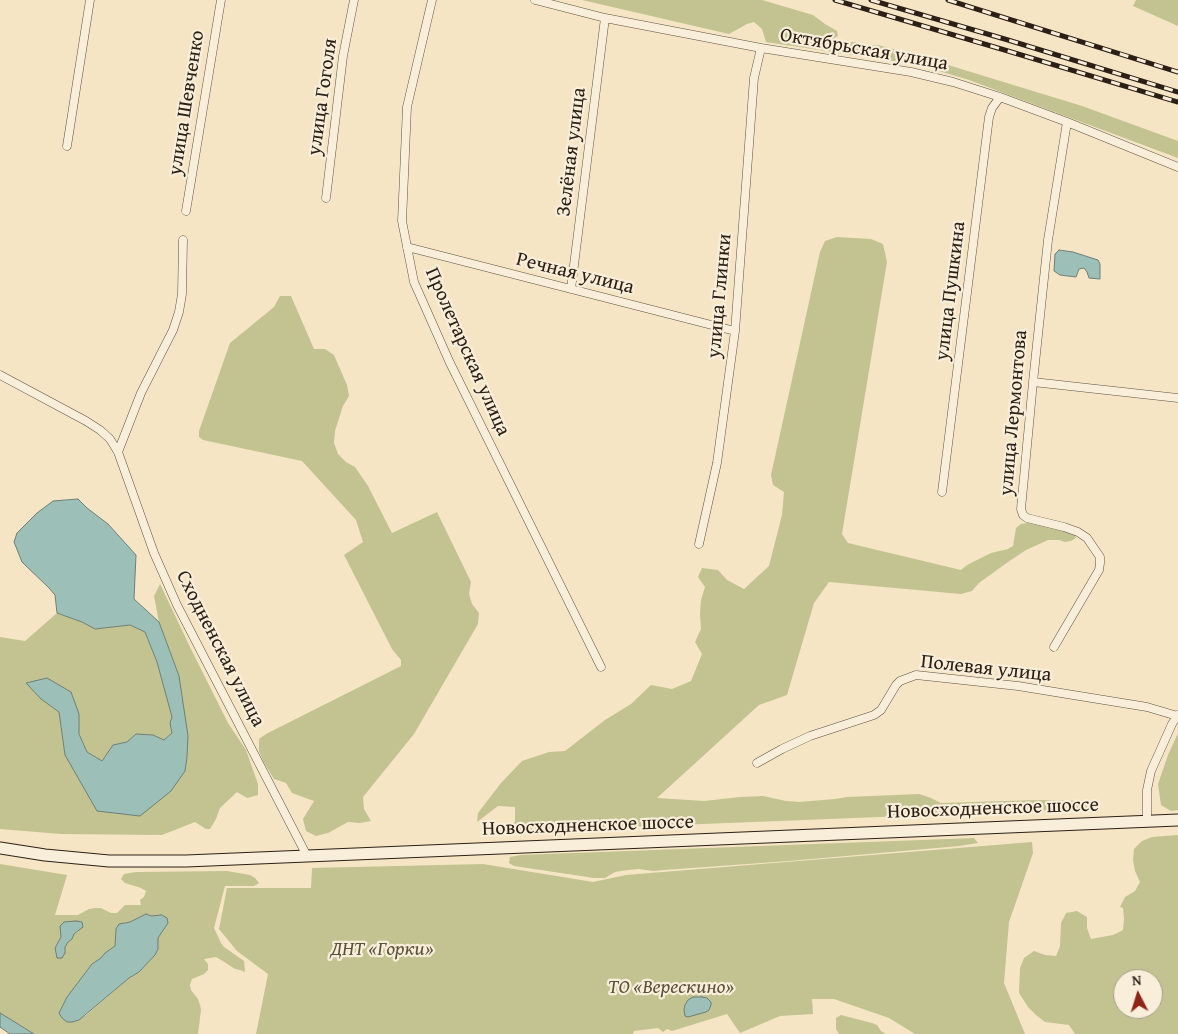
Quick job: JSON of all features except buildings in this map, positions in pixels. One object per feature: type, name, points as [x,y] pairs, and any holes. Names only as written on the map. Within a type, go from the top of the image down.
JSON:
[{"type":"main road","name":"Новосходненское шоссе","points":[[0,848],[45,855],[109,860],[186,861],[1178,820]]},
{"type":"street","points":[[67,146],[90,0]]},
{"type":"street","name":"улица Шевченко","points":[[186,211],[221,0]]},
{"type":"street","name":"улица Гоголя","points":[[326,198],[343,56],[354,0]]},
{"type":"street","name":"Пролетарская улица","points":[[432,0],[407,107],[402,222],[414,282],[450,363],[601,667]]},
{"type":"street","name":"Октябрьская улица","points":[[535,0],[604,18],[761,48],[911,72],[953,82],[1067,122],[1178,167]]},
{"type":"street","name":"Зелёная улица","points":[[571,289],[604,18]]},
{"type":"street","name":"улица Глинки","points":[[699,544],[717,463],[735,331],[754,78],[761,48]]},
{"type":"street","name":"улица Пушкина","points":[[942,492],[989,117],[992,108],[1000,97]]},
{"type":"street","name":"улица Лермонтова","points":[[1054,647],[1099,570],[1100,563],[1100,557],[1087,538],[1078,532],[1064,527],[1027,518],[1023,515],[1021,509],[1048,240],[1067,122]]},
{"type":"street","points":[[118,452],[140,394],[173,330],[179,312],[182,294],[183,240]]},
{"type":"street","name":"Речная улица","points":[[407,247],[735,331]]},
{"type":"street","name":"Сходненская улица","points":[[0,375],[86,421],[110,439],[118,452],[154,553],[178,605],[307,856]]},
{"type":"street","points":[[1033,382],[1178,398]]},
{"type":"street","name":"Полевая улица","points":[[757,763],[810,736],[874,715],[881,710],[900,680],[916,675],[1018,686],[1147,707],[1178,716]]},
{"type":"street","points":[[1147,821],[1147,790],[1151,771],[1178,716]]},
{"type":"green space","points":[[582,0],[762,0],[813,15],[837,31],[838,36],[834,38],[842,43],[855,42],[866,46],[878,45],[913,54],[924,60],[935,61],[1082,106],[1178,141],[1178,158],[969,80],[919,65],[766,42],[762,29],[754,22],[729,34]]},
{"type":"green space","points":[[1136,0],[1178,0],[1178,26],[1133,6]]},
{"type":"green space","points":[[837,237],[871,239],[883,244],[887,262],[842,534],[848,543],[961,570],[991,553],[1013,546],[1016,528],[1021,524],[1032,521],[1074,533],[1076,538],[1065,542],[1048,540],[1026,550],[979,583],[972,591],[961,594],[829,582],[814,603],[787,695],[759,705],[657,798],[704,801],[763,796],[799,802],[847,797],[919,794],[941,803],[1039,800],[1089,801],[1090,806],[1083,809],[1017,812],[992,809],[981,813],[492,834],[515,822],[515,807],[498,806],[477,822],[478,813],[501,783],[522,761],[549,752],[565,751],[605,720],[631,704],[651,685],[672,689],[691,681],[702,654],[695,642],[701,629],[701,600],[705,587],[698,577],[702,568],[718,570],[727,580],[744,589],[769,566],[782,515],[784,492],[773,485],[771,475],[820,252],[825,241]]},
{"type":"green space","points":[[280,296],[291,296],[314,349],[325,349],[334,355],[347,385],[349,396],[343,406],[335,431],[334,443],[338,454],[355,467],[368,486],[392,533],[437,512],[471,582],[469,594],[472,604],[479,613],[478,624],[414,734],[363,797],[364,809],[371,821],[360,823],[348,822],[328,833],[316,836],[306,831],[303,819],[314,801],[292,793],[286,783],[274,779],[259,751],[259,739],[401,666],[401,660],[392,649],[344,555],[363,542],[356,520],[302,461],[203,440],[199,437],[199,431],[230,343],[274,307]]},
{"type":"green space","points":[[160,584],[228,723],[246,750],[258,784],[258,795],[247,798],[237,792],[220,808],[210,829],[206,829],[195,822],[162,835],[61,834],[0,829],[0,637],[25,641],[57,613],[95,629],[130,625],[145,632],[157,662],[172,717],[170,723],[172,733],[164,740],[153,735],[136,734],[127,742],[113,745],[102,761],[87,752],[79,733],[79,714],[41,699],[59,712],[65,755],[171,791],[179,676],[159,622],[154,596]]},
{"type":"green space","points":[[1178,733],[1178,810],[1171,811],[1161,805],[1158,784]]},
{"type":"green space","points":[[1178,835],[1178,1034],[1075,1034],[1069,1025],[1045,1022],[1028,1007],[1019,993],[1020,968],[1024,958],[1034,951],[1056,956],[1060,946],[1061,923],[1066,913],[1077,911],[1087,917],[1087,928],[1091,939],[1113,935],[1123,930],[1123,908],[1120,907],[1125,897],[1135,891],[1140,882],[1133,860],[1134,849],[1142,841],[1152,837]]},
{"type":"green space","points":[[974,838],[978,843],[789,861],[653,871],[628,870],[615,872],[605,878],[514,866],[509,863],[510,857],[521,855]]},
{"type":"green space","name":"ДНТ «Горки»","points":[[1032,842],[1033,853],[1009,922],[1004,983],[1025,1034],[915,1034],[889,1018],[834,999],[812,999],[813,1014],[780,1016],[740,1033],[727,1014],[672,1031],[667,1029],[663,1032],[658,1028],[634,1031],[633,1034],[256,1034],[268,974],[237,951],[219,929],[227,888],[311,888],[312,868],[483,864],[593,882],[626,875]]},
{"type":"green space","points":[[0,864],[67,875],[55,915],[78,915],[95,908],[117,913],[125,905],[141,905],[140,900],[144,897],[146,891],[125,883],[121,879],[124,874],[136,872],[227,871],[250,875],[259,883],[254,886],[225,886],[214,928],[224,947],[244,961],[245,972],[235,969],[216,957],[204,959],[208,964],[208,970],[204,974],[192,979],[190,985],[191,990],[198,999],[201,1010],[198,1034],[34,1034],[0,1013]],"holes":[[[146,914],[151,916],[162,915],[168,923],[158,938],[158,949],[155,955],[139,972],[129,978],[85,1016],[62,1018],[59,1013],[67,997],[92,964],[115,946],[116,929],[125,922],[130,922]],[[79,931],[68,942],[65,947],[65,953],[55,948],[61,937]]]},
{"type":"green space","points":[[841,1015],[877,1025],[886,1034],[839,1034],[836,1029],[836,1018]]},
{"type":"water","points":[[1059,250],[1073,252],[1098,260],[1100,264],[1100,279],[1089,278],[1084,268],[1079,269],[1076,277],[1060,275],[1054,271],[1055,254]]},
{"type":"water","points":[[78,499],[108,524],[136,555],[134,599],[159,622],[179,676],[188,736],[185,771],[171,791],[140,816],[97,811],[65,755],[59,712],[41,699],[26,683],[47,678],[71,692],[79,714],[79,734],[87,752],[102,761],[113,745],[127,742],[136,734],[153,735],[164,740],[172,733],[170,723],[172,717],[157,662],[145,632],[130,625],[95,629],[57,613],[55,595],[22,562],[14,542],[17,533],[37,513],[53,501]]},
{"type":"water","points":[[146,914],[151,916],[162,915],[167,918],[168,923],[158,938],[158,949],[155,955],[139,972],[129,978],[79,1020],[67,1022],[59,1013],[67,997],[92,964],[115,946],[116,929],[119,924],[130,922]]},
{"type":"water","points":[[64,922],[82,922],[83,927],[68,942],[62,958],[57,958],[55,948],[61,937],[60,926]]},
{"type":"water","points":[[693,997],[707,998],[711,1002],[709,1010],[688,1017],[685,1016],[684,1010],[688,1000]]},
{"type":"water","points":[[0,1013],[34,1034],[10,1034],[0,1027]]},
{"type":"railway","points":[[835,0],[1178,102]]},
{"type":"railway","points":[[871,0],[1178,92]]},
{"type":"railway","points":[[948,0],[1178,72]]},
{"type":"park label","name":"ТО «Верескино»","points":[[671,988]]}]
